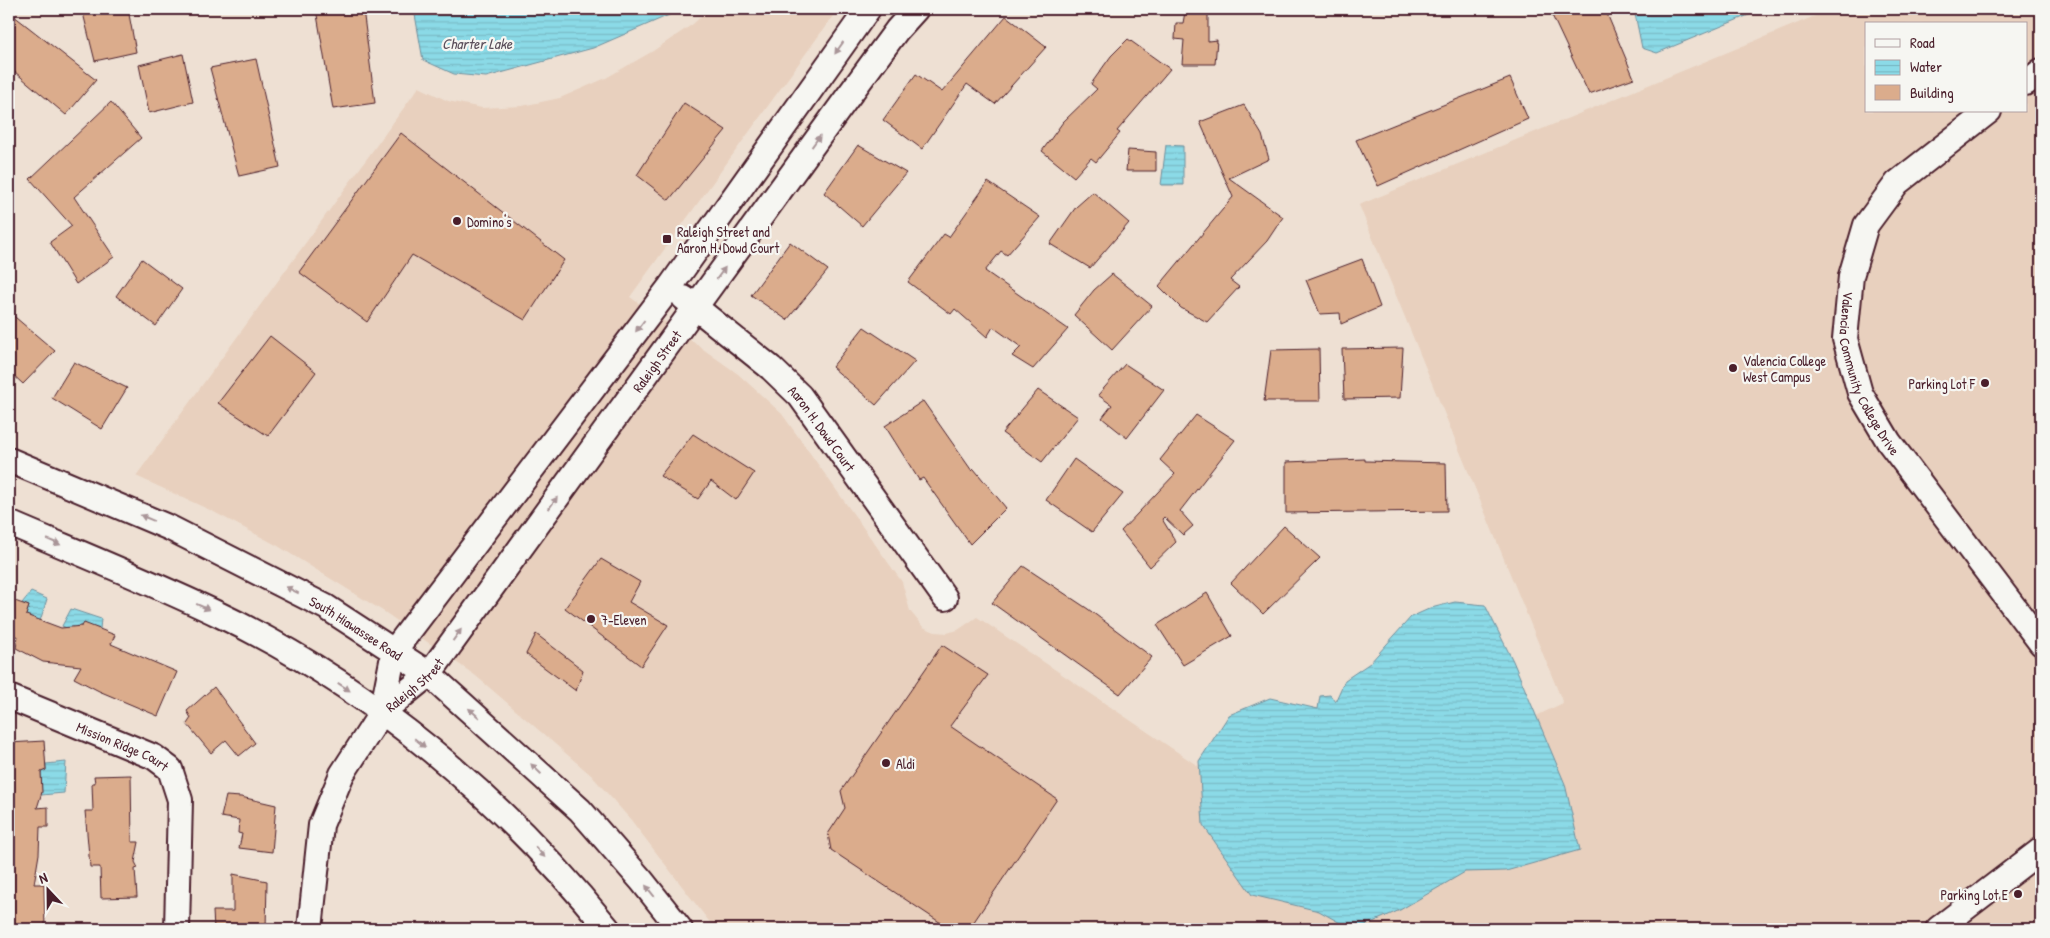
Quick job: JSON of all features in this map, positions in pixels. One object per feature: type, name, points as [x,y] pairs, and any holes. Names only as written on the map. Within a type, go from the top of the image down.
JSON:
[{"type":"street","name":"Raleigh Street","points":[[382,712],[394,651],[670,287],[868,9]]},
{"type":"street","name":"Raleigh Street","points":[[382,712],[429,674],[864,75],[897,30],[916,9]]},
{"type":"street","points":[[2028,81],[2041,71]]},
{"type":"street","name":"Valencia Community College Drive","points":[[1988,112],[1897,183],[1866,224],[1851,276],[1845,339],[1860,393],[1889,442],[2041,644]]},
{"type":"street","name":"Aaron H. Dowd Court","points":[[670,287],[697,306],[771,368],[800,396],[945,598]]},
{"type":"street","name":"South Hiawassee Road","points":[[9,460],[170,528],[326,607],[429,674],[580,810],[642,881],[680,929]]},
{"type":"street","points":[[9,523],[221,615],[300,658],[382,712],[460,775],[528,839],[608,926]]},
{"type":"street","name":"Mission Ridge Court","points":[[9,697],[154,757],[170,769],[180,800],[178,929]]},
{"type":"street","points":[[310,929],[321,825],[342,774],[382,712]]},
{"type":"street","points":[[1938,929],[2041,850]]},
{"type":"shaded area","points":[[709,9],[838,9],[630,297],[738,374],[782,414],[902,582],[910,611],[923,627],[935,632],[947,633],[958,630],[977,617],[1296,832],[1563,703],[1359,205],[1832,9],[2041,9],[2041,929],[715,929],[631,820],[591,775],[476,676],[386,613],[278,546],[212,511],[136,476],[419,87],[448,101],[482,108],[522,106],[560,98],[606,78],[653,51],[693,24]]},
{"type":"water","name":"Charter Lake","points":[[414,9],[683,9],[593,48],[486,77],[454,74],[423,60]]},
{"type":"water","points":[[1634,9],[1763,9],[1657,53],[1642,48]]},
{"type":"water","points":[[1166,145],[1183,146],[1183,185],[1161,185]]},
{"type":"water","points":[[31,592],[47,599],[40,621],[26,615],[29,606],[22,603]]},
{"type":"water","points":[[1455,602],[1485,605],[1513,661],[1565,784],[1580,850],[1506,871],[1465,872],[1400,910],[1357,929],[1351,929],[1319,911],[1252,895],[1203,825],[1199,761],[1229,715],[1270,698],[1318,709],[1320,696],[1330,695],[1335,702],[1345,680],[1370,663],[1411,617],[1431,608]]},
{"type":"water","points":[[71,609],[101,619],[100,629],[82,626],[71,630],[62,626]]},
{"type":"water","points":[[66,762],[64,793],[41,795],[41,772],[46,770],[46,764]]},
{"type":"building","points":[[82,9],[128,9],[136,52],[95,61]]},
{"type":"building","points":[[316,9],[363,9],[375,103],[333,109]]},
{"type":"building","points":[[1549,9],[1605,9],[1634,78],[1589,94]]},
{"type":"building","points":[[1208,11],[1208,41],[1217,40],[1215,64],[1182,64],[1184,40],[1175,39],[1176,23],[1183,23],[1185,12]]},
{"type":"building","points":[[9,12],[96,80],[66,115],[9,67]]},
{"type":"building","points":[[1006,16],[1046,47],[995,104],[967,84],[922,149],[883,120],[916,74],[942,92]]},
{"type":"building","points":[[1128,39],[1170,69],[1117,131],[1120,133],[1096,162],[1091,158],[1074,177],[1042,151],[1063,122],[1097,89],[1091,84],[1111,56]]},
{"type":"building","points":[[183,54],[193,102],[149,113],[139,65]]},
{"type":"building","points":[[256,59],[280,167],[239,176],[210,68]]},
{"type":"building","points":[[1510,78],[1528,119],[1378,186],[1356,140]]},
{"type":"building","points":[[111,102],[141,138],[74,197],[114,257],[76,284],[50,242],[72,226],[30,179]]},
{"type":"building","points":[[684,103],[726,130],[669,200],[637,175]]},
{"type":"building","points":[[1244,105],[1262,135],[1269,159],[1229,178],[1283,217],[1267,241],[1230,280],[1239,287],[1207,322],[1181,308],[1159,286],[1233,197],[1200,122]]},
{"type":"building","points":[[401,133],[564,260],[525,320],[412,255],[367,322],[299,272]]},
{"type":"building","points":[[858,145],[906,173],[862,226],[824,193]]},
{"type":"building","points":[[1128,150],[1156,152],[1156,171],[1126,171]]},
{"type":"building","points":[[988,182],[1040,217],[1007,255],[1001,251],[985,271],[1068,329],[1033,369],[1012,356],[1021,347],[993,327],[987,337],[955,309],[951,314],[908,282],[944,234],[949,237]]},
{"type":"building","points":[[1093,192],[1129,223],[1090,268],[1050,244],[1076,207]]},
{"type":"building","points":[[790,242],[828,270],[787,320],[751,295]]},
{"type":"building","points":[[142,259],[182,289],[156,326],[116,296]]},
{"type":"building","points":[[1362,259],[1380,307],[1341,324],[1340,313],[1320,314],[1306,280]]},
{"type":"building","points":[[1112,274],[1152,306],[1112,350],[1074,315],[1094,290]]},
{"type":"building","points":[[9,312],[55,351],[23,384],[9,371]]},
{"type":"building","points":[[864,327],[915,361],[876,405],[832,367]]},
{"type":"building","points":[[270,336],[316,372],[268,436],[218,403]]},
{"type":"building","points":[[1403,348],[1400,398],[1344,399],[1342,349]]},
{"type":"building","points":[[1319,349],[1320,401],[1264,401],[1271,350]]},
{"type":"building","points":[[74,362],[127,388],[102,429],[52,398]]},
{"type":"building","points":[[1125,364],[1164,390],[1127,438],[1102,418],[1112,405],[1098,395]]},
{"type":"building","points":[[1038,390],[1078,417],[1042,462],[1002,433]]},
{"type":"building","points":[[923,401],[972,471],[974,469],[1006,508],[970,544],[923,478],[919,480],[885,426]]},
{"type":"building","points":[[1196,415],[1235,440],[1180,511],[1193,526],[1183,535],[1164,517],[1162,519],[1176,542],[1150,567],[1121,531],[1175,474],[1160,460]]},
{"type":"building","points":[[693,434],[754,473],[736,500],[711,481],[698,499],[660,476]]},
{"type":"building","points":[[1074,459],[1123,494],[1092,532],[1046,500]]},
{"type":"building","points":[[1365,459],[1365,461],[1446,463],[1447,511],[1286,513],[1286,462]]},
{"type":"building","points":[[1284,526],[1320,558],[1263,614],[1231,583]]},
{"type":"building","points":[[601,559],[640,582],[629,602],[668,625],[641,666],[565,608]]},
{"type":"building","points":[[1023,566],[1088,609],[1152,657],[1120,694],[992,603]]},
{"type":"building","points":[[1207,593],[1232,636],[1183,665],[1157,625]]},
{"type":"building","points":[[9,599],[29,606],[26,615],[61,628],[82,626],[84,623],[115,635],[111,644],[177,672],[158,716],[99,691],[74,678],[81,666],[43,662],[16,648],[18,636],[9,637]]},
{"type":"building","points":[[536,634],[583,670],[576,691],[526,654]]},
{"type":"building","points":[[942,645],[988,675],[950,726],[1057,799],[969,929],[950,929],[831,850],[828,834],[845,808],[841,791]]},
{"type":"building","points":[[214,687],[255,743],[239,756],[226,740],[211,753],[187,724],[191,718],[187,711]]},
{"type":"building","points":[[44,741],[46,770],[41,772],[42,792],[37,808],[48,807],[48,827],[40,827],[39,854],[34,884],[44,884],[45,929],[9,929],[9,743]]},
{"type":"building","points":[[131,775],[132,842],[139,842],[135,862],[138,868],[135,869],[137,897],[101,898],[100,867],[90,867],[85,811],[93,811],[92,783],[95,783],[94,776]]},
{"type":"building","points":[[226,796],[241,797],[276,805],[272,852],[239,848],[242,834],[238,833],[239,820],[221,817]]},
{"type":"building","points":[[233,874],[267,881],[266,929],[214,929],[213,911],[233,911]]},
{"type":"place","name":"Domino's","points":[[457,221]]},
{"type":"place","name":"Raleigh Street and Aaron H. Dowd Court","points":[[667,239]]},
{"type":"place","name":"Valencia College West Campus","points":[[1733,368]]},
{"type":"place","name":"Parking Lot F","points":[[1985,383]]},
{"type":"place","name":"7-Eleven","points":[[591,619]]},
{"type":"place","name":"Aldi","points":[[886,763]]},
{"type":"place","name":"Parking Lot E","points":[[2018,894]]}]
